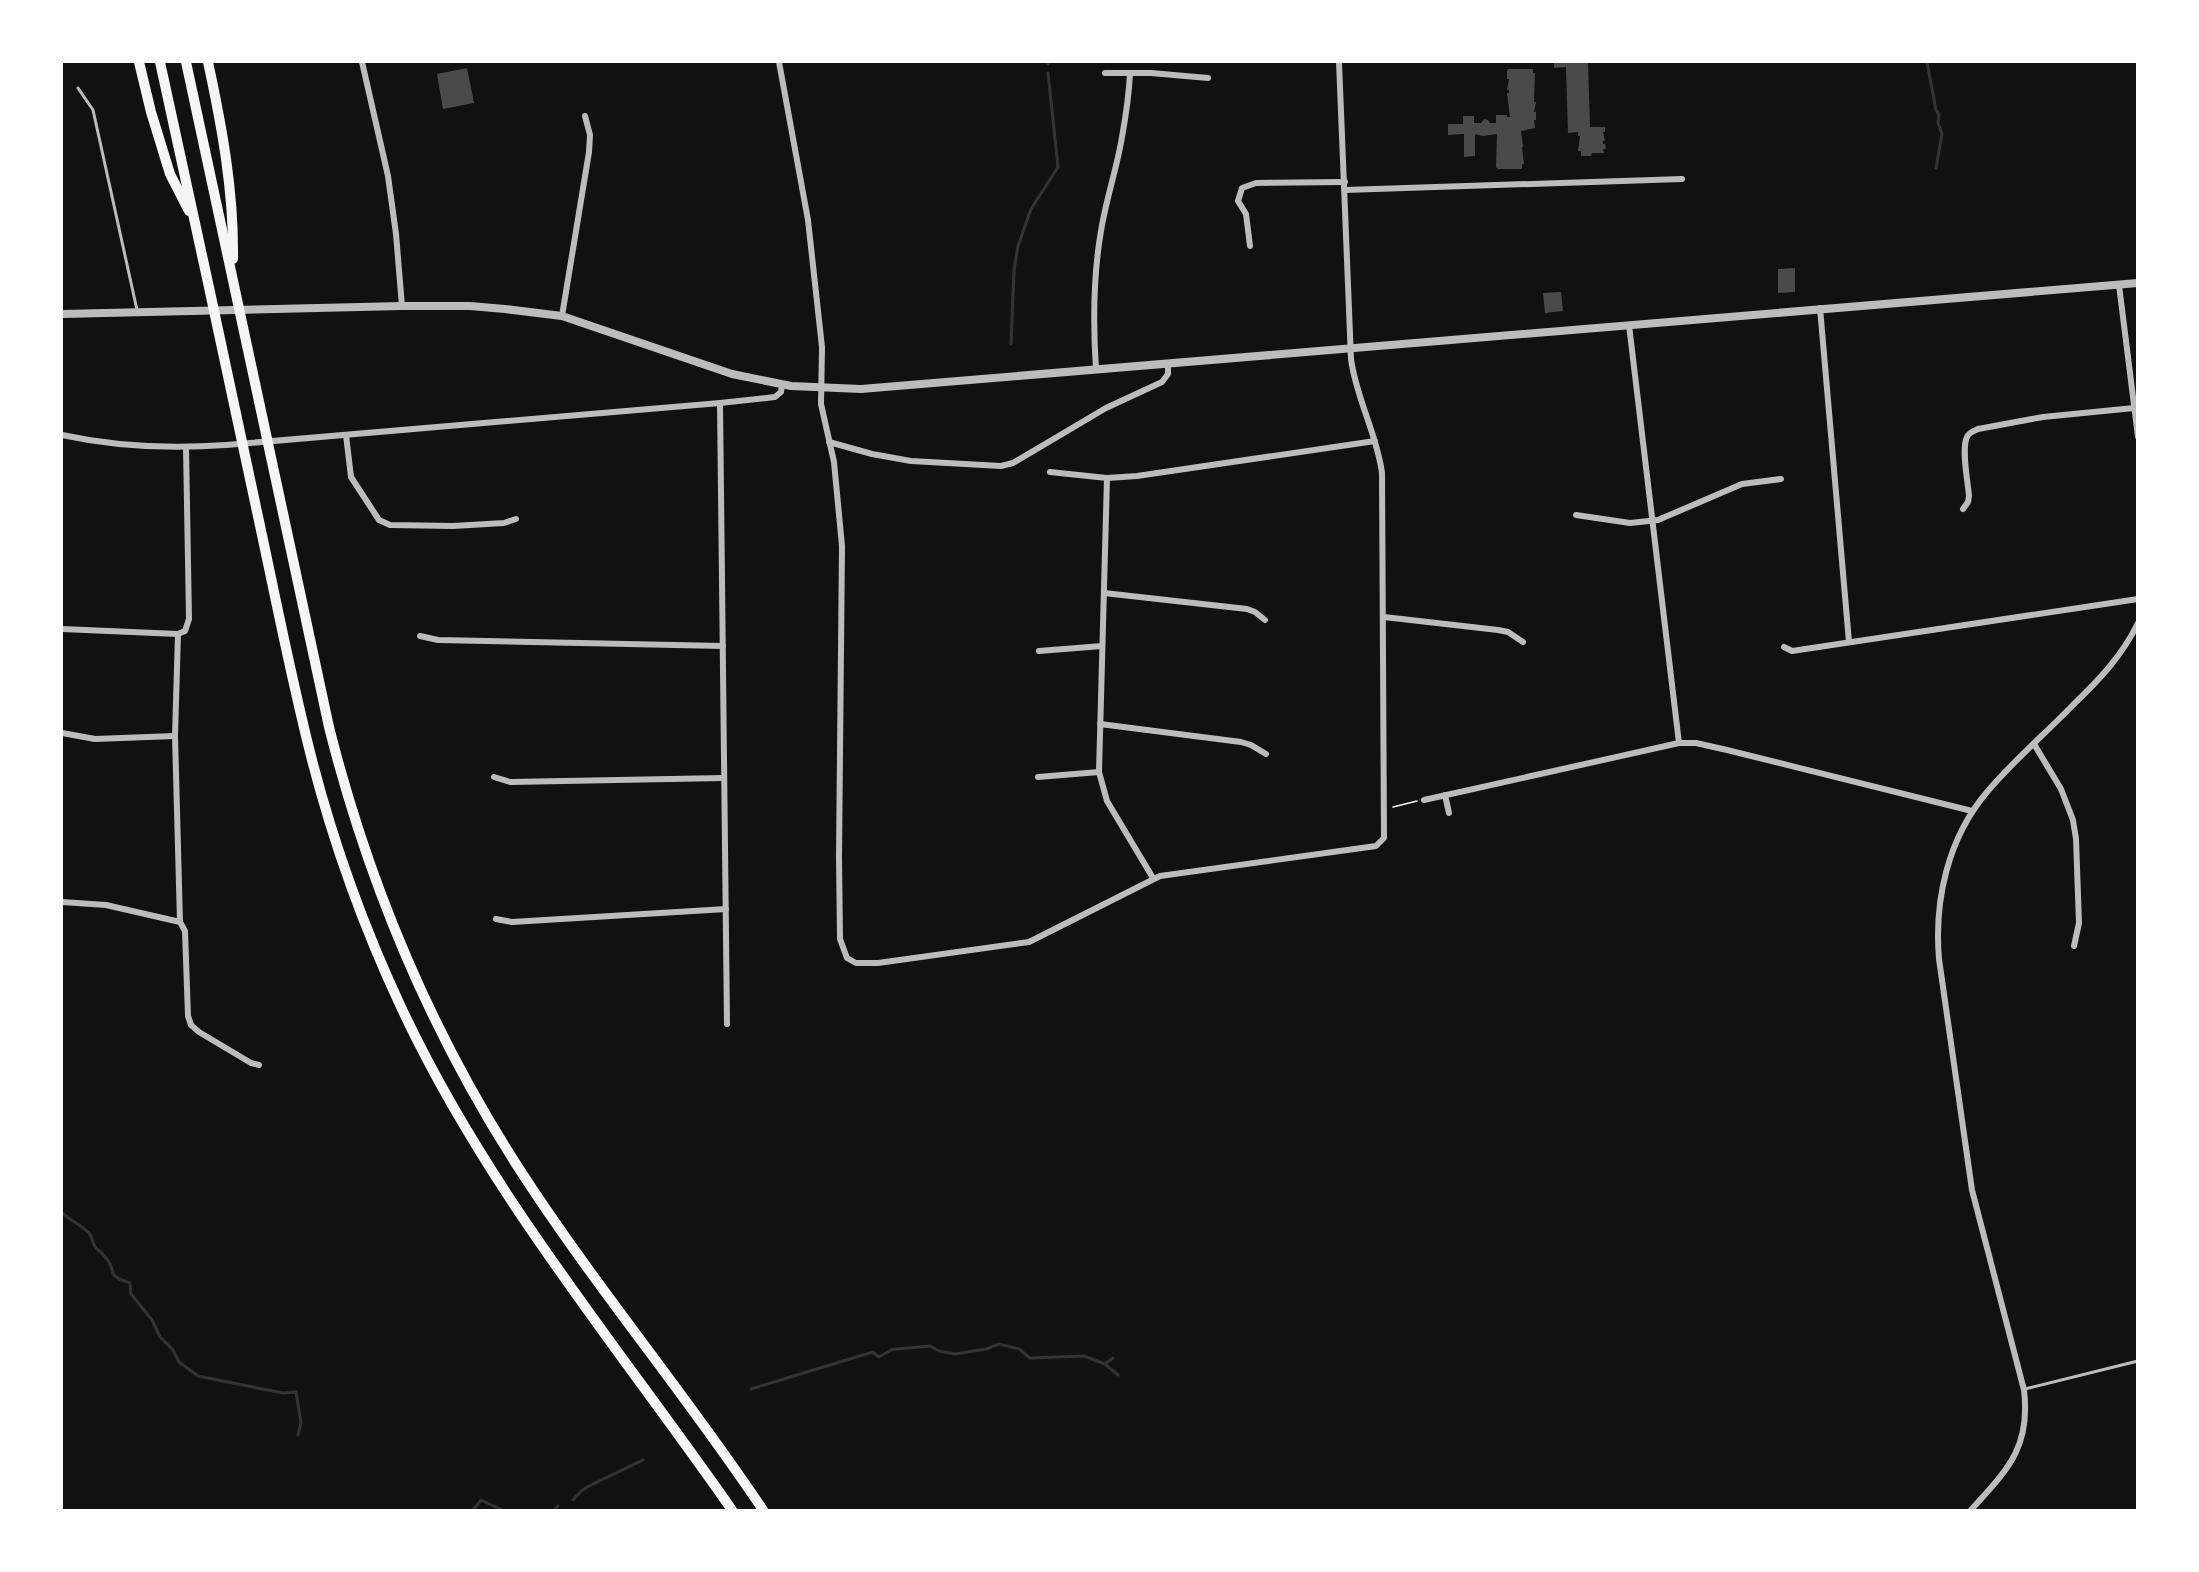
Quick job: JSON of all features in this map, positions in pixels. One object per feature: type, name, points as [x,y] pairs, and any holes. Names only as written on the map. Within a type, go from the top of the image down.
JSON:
[{"type":"highway","points":[[139,62],[170,174],[196,225]]},
{"type":"highway","points":[[160,62],[299,708],[318,783],[350,884],[400,1005],[456,1114],[502,1188],[732,1510]]},
{"type":"highway","points":[[186,62],[324,701],[343,777],[380,893],[424,997],[468,1083],[524,1176],[563,1234],[763,1510]]},
{"type":"highway","points":[[208,62],[222,125],[233,218],[233,280]]},
{"type":"street","points":[[362,62],[388,176],[402,306]]},
{"type":"street","points":[[779,62],[808,220],[822,347],[822,410],[834,462],[842,546],[840,939],[847,958],[856,963],[878,963],[1029,942],[1153,878],[1376,846],[1384,838],[1382,473],[1375,441],[1355,380],[1351,349],[1339,62]]},
{"type":"street","points":[[1096,369],[1095,292],[1098,252],[1101,229],[1122,138],[1130,72]]},
{"type":"street","points":[[1105,73],[1130,72],[1208,78]]},
{"type":"street","points":[[562,316],[590,152],[590,135],[585,116]]},
{"type":"street","points":[[1345,190],[1682,179]]},
{"type":"street","points":[[1250,246],[1246,214],[1238,201],[1242,188],[1256,183],[1345,182]]},
{"type":"street","points":[[62,314],[402,306],[486,307],[562,316],[706,366],[783,384],[821,388],[874,389],[2138,283]]},
{"type":"street","points":[[2119,285],[2138,437]]},
{"type":"street","points":[[1820,308],[1849,642]]},
{"type":"street","points":[[1629,325],[1679,743]]},
{"type":"street","points":[[829,442],[872,454],[911,461],[946,465],[1007,465],[1106,408],[1162,381],[1168,374],[1168,364]]},
{"type":"street","points":[[62,435],[135,446],[186,447],[720,403],[775,397],[781,392],[783,384]]},
{"type":"street","points":[[720,403],[727,1024]]},
{"type":"street","points":[[1963,509],[1969,496],[1965,447],[1966,438],[1970,433],[1978,429],[2043,417],[2134,408]]},
{"type":"street","points":[[346,435],[351,477],[379,520],[390,525],[453,526],[504,523],[516,519]]},
{"type":"street","points":[[1050,472],[1107,478],[1137,476],[1375,441]]},
{"type":"street","points":[[62,629],[178,634],[185,631],[189,619],[186,447]]},
{"type":"street","points":[[1107,478],[1099,772],[1103,792],[1112,813],[1153,878]]},
{"type":"street","points":[[1576,515],[1630,523],[1652,521],[1666,518],[1742,484],[1781,478]]},
{"type":"street","points":[[1104,593],[1247,609],[1265,620]]},
{"type":"street","points":[[1784,647],[1792,651],[2138,599]]},
{"type":"street","points":[[1384,617],[1498,630],[1508,632],[1523,642]]},
{"type":"street","points":[[1971,1510],[2012,1460],[2021,1442],[2026,1419],[2024,1390],[1972,1190],[1938,944],[1938,916],[1945,877],[1957,840],[1972,812],[2001,776],[2119,657],[2138,623]]},
{"type":"street","points":[[178,634],[175,736],[180,922],[185,932],[188,1016],[191,1025],[199,1032],[251,1063],[259,1065]]},
{"type":"street","points":[[420,636],[438,640],[723,646]]},
{"type":"street","points":[[1040,651],[1102,646]]},
{"type":"street","points":[[1100,724],[1241,742],[1266,754]]},
{"type":"street","points":[[62,733],[95,739],[175,736]]},
{"type":"street","points":[[1424,800],[1679,743],[1696,743],[1972,812]]},
{"type":"street","points":[[2034,744],[2061,789],[2073,820],[2076,839],[2079,922],[2074,946]]},
{"type":"street","points":[[1038,777],[1099,772]]},
{"type":"street","points":[[494,777],[510,782],[724,778]]},
{"type":"street","points":[[1445,795],[1449,813]]},
{"type":"street","points":[[62,902],[106,905],[180,922]]},
{"type":"street","points":[[496,919],[512,922],[726,909]]},
{"type":"lane","points":[[78,88],[93,110],[138,312]]},
{"type":"lane","points":[[2024,1390],[2138,1361]]},
{"type":"path","points":[[1385,809],[1424,800]]},
{"type":"building","points":[[1554,62],[1588,62],[1590,127],[1605,127],[1603,144],[1606,149],[1603,149],[1604,153],[1581,156],[1581,151],[1578,151],[1580,136],[1578,132],[1568,133],[1566,67],[1554,68]]},
{"type":"building","points":[[467,68],[474,103],[443,109],[437,74]]},
{"type":"building","points":[[1508,69],[1533,69],[1535,73],[1535,128],[1521,131],[1524,164],[1522,164],[1522,169],[1498,169],[1496,167],[1497,134],[1483,136],[1475,134],[1475,156],[1464,157],[1464,134],[1448,135],[1448,124],[1463,124],[1463,116],[1474,116],[1474,123],[1481,123],[1484,119],[1490,123],[1496,123],[1496,115],[1510,117],[1507,93],[1509,93],[1507,90]]},
{"type":"building","points":[[1795,268],[1795,292],[1778,293],[1778,269]]},
{"type":"building","points":[[1561,292],[1563,311],[1545,313],[1543,293]]},
{"type":"waterway","points":[[1927,62],[1942,134],[1936,168]]},
{"type":"waterway","points":[[1011,344],[1014,270],[1018,246],[1031,209],[1058,167],[1048,73]]},
{"type":"waterway","points":[[62,1213],[89,1233],[96,1248],[110,1263],[113,1274],[130,1283],[131,1294],[152,1320],[160,1337],[173,1350],[179,1362],[198,1376],[283,1393],[296,1392],[301,1423],[298,1435]]},
{"type":"waterway","points":[[751,1389],[873,1352],[879,1357],[891,1350],[930,1346],[939,1351],[955,1354],[986,1349],[999,1344],[1019,1349],[1030,1358],[1084,1356],[1105,1364],[1118,1375]]},
{"type":"waterway","points":[[1105,1364],[1113,1358]]},
{"type":"waterway","points":[[573,1500],[589,1486],[643,1460]]},
{"type":"waterway","points":[[473,1510],[481,1500],[502,1510]]},
{"type":"waterway","points":[[554,1510],[558,1506]]}]
